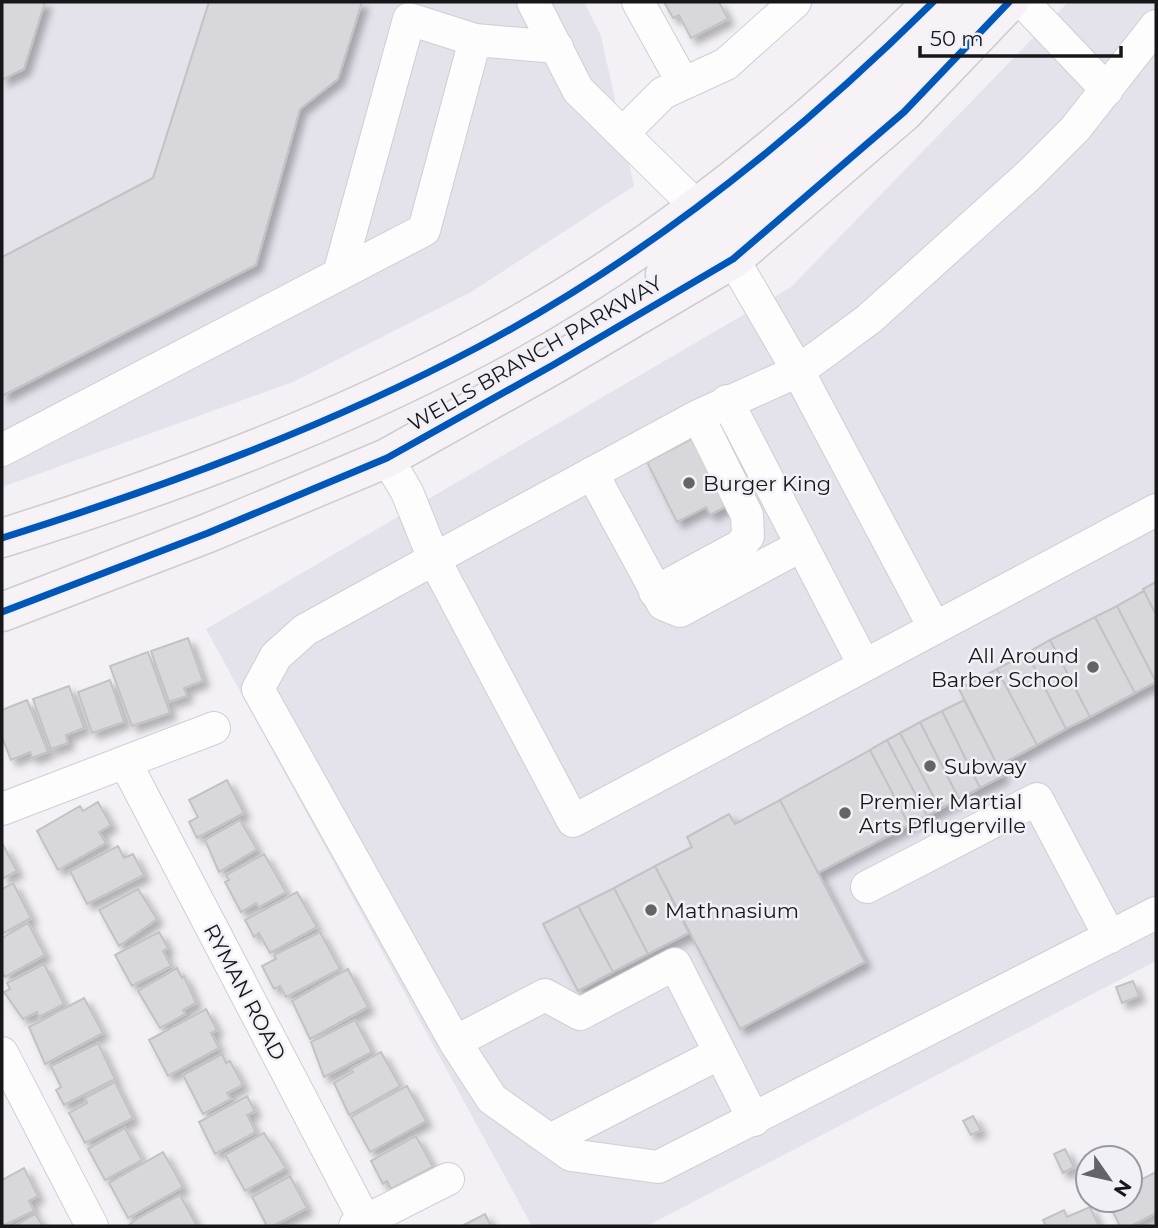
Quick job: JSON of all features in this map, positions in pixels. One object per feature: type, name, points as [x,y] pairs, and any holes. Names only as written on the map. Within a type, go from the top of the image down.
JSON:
[{"type":"main road","name":"WELLS BRANCH PARKWAY","points":[[2,538],[95,508],[310,425],[466,353],[584,284],[697,207],[808,120],[933,2]]},
{"type":"main road","points":[[733,259],[721,236],[734,215],[800,163],[896,78],[967,2]]},
{"type":"main road","name":"WELLS BRANCH PARKWAY","points":[[2,612],[208,533],[387,458],[553,365],[733,259],[904,113],[1009,2]]},
{"type":"main road","points":[[387,458],[413,418],[580,327],[702,250],[709,234],[707,222],[697,207]]},
{"type":"street","points":[[533,2],[578,90],[697,207]]},
{"type":"street","points":[[638,2],[683,83]]},
{"type":"street","points":[[624,133],[663,93],[726,64],[795,2]]},
{"type":"street","points":[[1023,2],[1107,90]]},
{"type":"street","points":[[339,275],[409,19],[475,40],[557,47]]},
{"type":"street","points":[[1156,26],[1075,129],[1029,175],[869,319],[798,371],[698,416],[305,630],[276,656],[258,689],[455,1042],[492,1099],[572,1155],[658,1167],[1156,913]]},
{"type":"street","points":[[2,450],[424,230],[475,40]]},
{"type":"street","points":[[733,259],[798,371],[934,627]]},
{"type":"street","points":[[727,401],[864,665]]},
{"type":"street","points":[[698,416],[747,514]]},
{"type":"street","points":[[655,592],[740,547],[748,536],[747,514],[754,452]]},
{"type":"street","points":[[387,458],[407,492],[433,559],[573,821],[1156,510]]},
{"type":"street","points":[[592,473],[655,592],[663,604],[680,611],[802,545]]},
{"type":"street","points":[[2,808],[214,728]]},
{"type":"street","name":"RYMAN ROAD","points":[[125,762],[360,1224]]},
{"type":"street","points":[[867,887],[1037,799],[1110,937]]},
{"type":"street","points":[[455,1042],[545,995],[580,1014],[675,964],[754,1120]]},
{"type":"street","points":[[2,1053],[92,1226]]},
{"type":"street","points":[[550,1140],[720,1053]]},
{"type":"street","points":[[360,1224],[448,1179]]},
{"type":"shaded area","points":[[2,2],[584,2],[601,36],[634,186],[471,292],[293,382],[2,487]]},
{"type":"shaded area","points":[[1068,2],[1156,2],[1156,961],[647,1226],[532,1226],[206,629],[791,287]]},
{"type":"building","points":[[2,2],[45,2],[24,69],[2,80]]},
{"type":"building","points":[[209,2],[362,2],[338,79],[300,109],[256,265],[2,396],[2,257],[153,178]]},
{"type":"building","points":[[664,2],[719,2],[728,19],[691,38],[679,15],[673,18]]},
{"type":"building","name":"Burger King","points":[[697,436],[731,504],[710,515],[706,507],[677,522],[647,462]]},
{"type":"building","points":[[1156,582],[1156,615],[1143,589]]},
{"type":"building","points":[[1144,591],[1156,615],[1156,682],[1117,606]]},
{"type":"building","points":[[1117,606],[1156,682],[1135,693],[1095,617]]},
{"type":"building","name":"All Around Barber School","points":[[1095,617],[1135,693],[1090,717],[1050,640]]},
{"type":"building","points":[[188,638],[203,681],[184,688],[187,696],[169,702],[151,651]]},
{"type":"building","points":[[1050,640],[1090,717],[1066,729],[1027,653]]},
{"type":"building","points":[[148,652],[170,713],[132,726],[110,666]]},
{"type":"building","points":[[1027,653],[1066,729],[1037,745],[997,669]]},
{"type":"building","points":[[997,669],[1037,745],[998,766],[959,689]]},
{"type":"building","points":[[110,680],[124,722],[92,733],[78,692]]},
{"type":"building","points":[[69,686],[84,728],[66,735],[68,743],[51,749],[33,699]]},
{"type":"building","points":[[27,700],[48,752],[32,758],[30,752],[11,760],[2,737],[2,710]]},
{"type":"building","points":[[964,700],[1003,776],[980,788],[942,711]]},
{"type":"building","points":[[942,711],[980,788],[959,799],[920,722]]},
{"type":"building","name":"Subway","points":[[920,722],[959,799],[940,809],[900,733]]},
{"type":"building","points":[[900,733],[940,809],[927,816],[887,740]]},
{"type":"building","points":[[887,740],[927,816],[909,825],[870,750]]},
{"type":"building","name":"Premier Martial Arts Pflugerville","points":[[870,750],[909,825],[818,873],[780,800]]},
{"type":"building","points":[[227,780],[244,813],[197,838],[189,822],[198,817],[189,800]]},
{"type":"building","points":[[780,800],[865,962],[740,1029],[655,866],[692,847],[687,837],[729,814],[735,824]]},
{"type":"building","points":[[98,802],[111,825],[99,832],[106,843],[58,870],[37,831],[80,806],[83,811]]},
{"type":"building","points":[[240,820],[257,849],[219,872],[205,840]]},
{"type":"building","points":[[2,843],[17,871],[2,879]]},
{"type":"building","points":[[118,846],[124,858],[133,854],[144,875],[87,904],[70,871]]},
{"type":"building","points":[[264,854],[286,892],[259,907],[256,903],[241,912],[225,882],[229,880],[226,875]]},
{"type":"building","name":"Mathnasium","points":[[655,866],[689,933],[648,954],[614,888]]},
{"type":"building","points":[[13,883],[31,918],[2,934],[2,889]]},
{"type":"building","points":[[614,888],[648,954],[613,972],[578,906]]},
{"type":"building","points":[[138,889],[157,919],[119,946],[99,910]]},
{"type":"building","points":[[297,892],[317,927],[270,953],[259,933],[254,937],[245,920]]},
{"type":"building","points":[[578,906],[613,972],[578,991],[543,924]]},
{"type":"building","points":[[28,923],[45,955],[5,977],[2,972],[2,938]]},
{"type":"building","points":[[159,932],[168,948],[163,951],[171,966],[132,986],[115,955]]},
{"type":"building","points":[[320,932],[340,969],[286,997],[280,986],[274,989],[262,966],[276,959],[274,955]]},
{"type":"building","points":[[44,964],[64,1004],[39,1017],[37,1012],[23,1019],[4,992],[10,989],[7,983]]},
{"type":"building","points":[[177,968],[182,978],[184,976],[196,1003],[183,1010],[185,1014],[160,1028],[138,991]]},
{"type":"building","points":[[348,969],[368,1007],[310,1039],[292,1001]]},
{"type":"building","points":[[1133,981],[1139,996],[1122,1003],[1116,987]]},
{"type":"building","points":[[84,998],[103,1033],[45,1064],[29,1027]]},
{"type":"building","points":[[206,1009],[217,1030],[211,1033],[219,1048],[168,1076],[149,1040]]},
{"type":"building","points":[[355,1020],[372,1052],[324,1077],[311,1042]]},
{"type":"building","points":[[98,1043],[115,1079],[64,1105],[56,1090],[61,1087],[51,1066]]},
{"type":"building","points":[[381,1052],[400,1086],[349,1115],[334,1083],[353,1072],[351,1069]]},
{"type":"building","points":[[222,1054],[226,1063],[230,1061],[243,1085],[227,1093],[231,1099],[203,1114],[183,1075]]},
{"type":"building","points":[[115,1082],[133,1118],[85,1143],[69,1113],[87,1103],[85,1098]]},
{"type":"building","points":[[407,1086],[426,1121],[370,1152],[351,1117]]},
{"type":"building","points":[[247,1096],[255,1111],[247,1115],[256,1132],[215,1154],[199,1122]]},
{"type":"building","points":[[973,1116],[981,1130],[971,1135],[963,1121]]},
{"type":"building","points":[[125,1128],[142,1160],[105,1180],[88,1149]]},
{"type":"building","points":[[264,1133],[286,1168],[245,1191],[225,1155]]},
{"type":"building","points":[[416,1136],[433,1167],[391,1189],[387,1181],[383,1184],[371,1161]]},
{"type":"building","points":[[1065,1149],[1074,1167],[1063,1173],[1054,1154]]},
{"type":"building","points":[[163,1152],[183,1187],[128,1218],[109,1183]]},
{"type":"building","points":[[24,1168],[38,1196],[29,1201],[34,1211],[2,1226],[2,1180]]},
{"type":"building","points":[[1156,1172],[1156,1213],[1131,1226],[1120,1226],[1114,1214],[1144,1214],[1144,1178]]},
{"type":"building","points":[[290,1176],[307,1208],[273,1226],[267,1226],[252,1197]]},
{"type":"building","points":[[180,1195],[197,1226],[128,1226],[135,1220]]},
{"type":"building","points":[[1064,1210],[1067,1217],[1074,1214],[1093,1214],[1099,1226],[1046,1226],[1043,1220]]},
{"type":"building","points":[[35,1214],[43,1226],[15,1226]]},
{"type":"building","points":[[485,1214],[491,1226],[462,1226]]},
{"type":"cycle path","points":[[2,538],[184,476],[304,429],[421,376],[540,312],[660,234],[774,147],[882,52],[933,2]]},
{"type":"cycle path","points":[[2,612],[208,533],[387,458],[553,365],[733,259],[904,112],[1009,2]]},
{"type":"place","name":"Burger King","points":[[689,483]]},
{"type":"place","name":"All Around Barber School","points":[[1093,667]]},
{"type":"place","name":"Subway","points":[[930,766]]},
{"type":"place","name":"Premier Martial Arts Pflugerville","points":[[845,813]]},
{"type":"place","name":"Mathnasium","points":[[651,910]]}]
